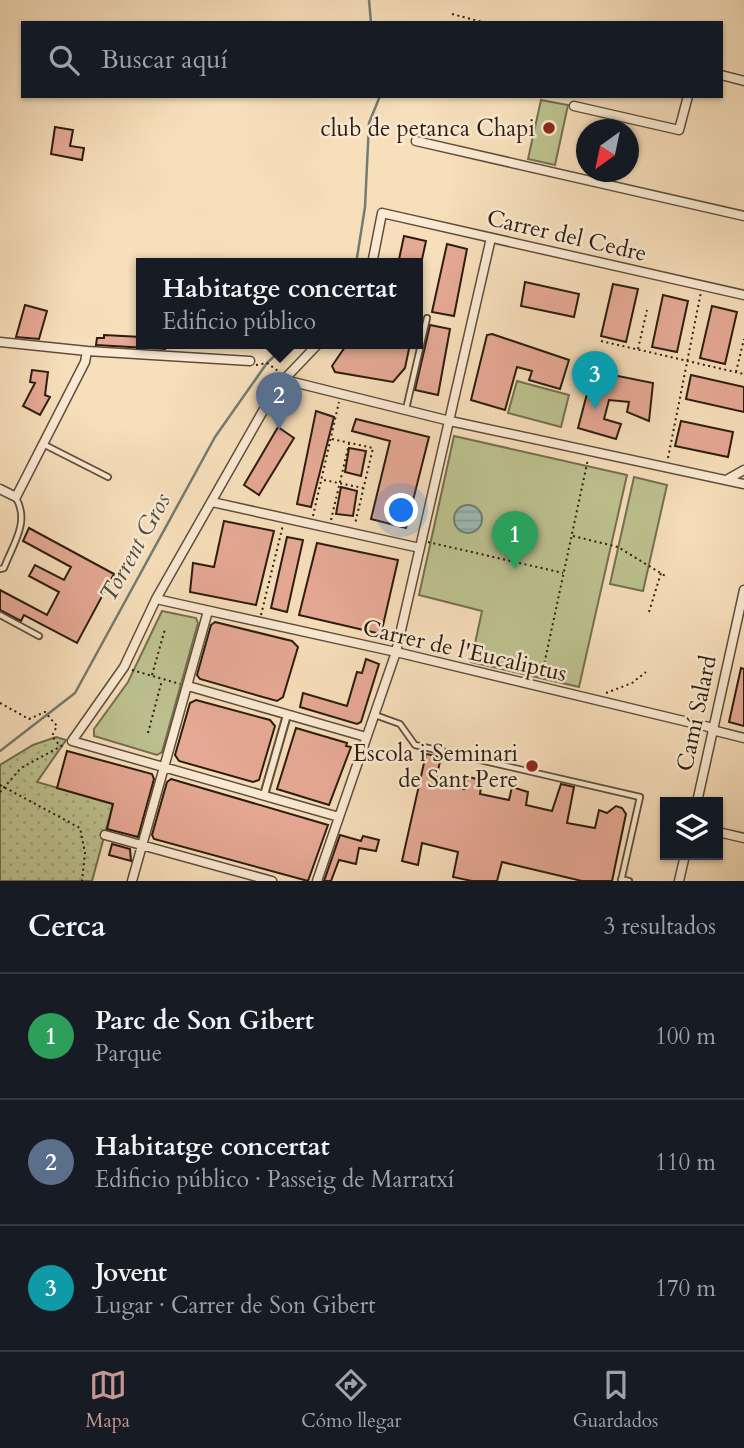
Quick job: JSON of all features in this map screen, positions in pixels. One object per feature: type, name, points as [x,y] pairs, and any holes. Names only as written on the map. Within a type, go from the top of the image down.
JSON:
[{"type":"street","points":[[723,76],[744,81]]},
{"type":"street","points":[[574,106],[680,130],[688,98]]},
{"type":"street","points":[[416,141],[744,216]]},
{"type":"street","name":"Carrer del Cedre","points":[[373,258],[382,213],[744,295]]},
{"type":"street","points":[[317,881],[396,652],[491,238]]},
{"type":"street","points":[[0,342],[87,352],[250,360]]},
{"type":"street","points":[[313,349],[276,388],[156,599],[124,667],[72,741],[339,817]]},
{"type":"street","points":[[0,489],[16,498],[85,362],[87,352]]},
{"type":"street","points":[[285,380],[450,421],[744,484]]},
{"type":"street","points":[[728,479],[744,470]]},
{"type":"street","points":[[212,502],[421,545]]},
{"type":"street","name":"Camí Salard","points":[[698,797],[741,615],[744,590]]},
{"type":"street","name":"Carrer de l'Eucaliptus","points":[[156,599],[396,652],[744,738]]},
{"type":"street","points":[[132,881],[208,611]]},
{"type":"street","points":[[188,686],[366,737]]},
{"type":"street","points":[[264,795],[287,715]]},
{"type":"street","points":[[723,833],[744,838]]},
{"type":"street","points":[[105,835],[272,881]]},
{"type":"street","points":[[679,881],[684,860]]},
{"type":"lane","points":[[423,336],[427,318]]},
{"type":"lane","points":[[406,410],[420,349]]},
{"type":"lane","points":[[43,444],[108,477]]},
{"type":"lane","points":[[0,569],[4,568],[22,523],[23,510],[16,498]]},
{"type":"lane","points":[[0,615],[39,636]]},
{"type":"lane","points":[[374,715],[400,724],[415,745],[640,797],[621,880],[629,881]]},
{"type":"path","points":[[452,15],[478,21]]},
{"type":"path","points":[[666,466],[703,285]]},
{"type":"path","points":[[638,349],[647,310]]},
{"type":"path","points":[[736,372],[744,339]]},
{"type":"path","points":[[601,341],[744,374]]},
{"type":"path","points":[[250,360],[257,366],[267,363],[274,367],[285,380]]},
{"type":"path","points":[[311,524],[341,395]]},
{"type":"path","points":[[331,438],[373,448],[353,533]]},
{"type":"path","points":[[330,528],[349,443]]},
{"type":"path","points":[[539,687],[590,450]]},
{"type":"path","points":[[321,480],[364,489]]},
{"type":"path","points":[[260,622],[285,518]]},
{"type":"path","points":[[572,536],[618,547],[667,577]]},
{"type":"path","points":[[421,545],[564,573]]},
{"type":"path","points":[[649,612],[661,573]]},
{"type":"path","points":[[152,676],[165,629]]},
{"type":"path","points":[[124,667],[188,686]]},
{"type":"path","points":[[597,700],[608,692],[632,683],[646,671]]},
{"type":"path","points":[[148,733],[163,679]]},
{"type":"path","points":[[0,703],[29,719],[45,712],[57,726],[52,736],[60,746]]},
{"type":"path","points":[[0,792],[21,768],[72,741]]},
{"type":"path","points":[[0,785],[80,828],[85,853],[82,881]]},
{"type":"green space","name":"club de petanca Chapi","points":[[541,100],[568,105],[555,165],[528,159]]},
{"type":"green space","points":[[517,381],[569,395],[561,427],[508,413]]},
{"type":"green space","points":[[454,436],[627,475],[579,687],[471,662],[482,611],[419,595]]},
{"type":"green space","points":[[634,477],[667,485],[643,591],[610,584]]},
{"type":"green space","points":[[162,611],[196,618],[198,623],[162,752],[157,755],[94,736],[94,729],[128,682]]},
{"type":"green space","points":[[56,737],[66,740],[37,782],[113,804],[92,881],[0,881],[0,765],[33,745]]},
{"type":"water","points":[[468,505],[478,509],[482,519],[478,529],[468,533],[458,529],[454,519],[458,509]]},
{"type":"building","points":[[55,127],[73,130],[70,146],[84,148],[82,160],[51,154]]},
{"type":"building","points":[[404,236],[426,241],[422,258],[399,258]]},
{"type":"building","points":[[447,244],[467,249],[454,316],[432,312]]},
{"type":"building","points":[[525,282],[579,294],[574,317],[521,306]]},
{"type":"building","points":[[613,284],[638,289],[626,342],[601,336]]},
{"type":"building","points":[[663,295],[688,301],[677,352],[652,347]]},
{"type":"building","points":[[25,305],[47,311],[39,339],[16,337]]},
{"type":"building","points":[[712,306],[737,312],[725,364],[700,358]]},
{"type":"building","points":[[430,325],[450,329],[438,395],[415,390]]},
{"type":"building","points":[[492,334],[569,360],[560,389],[529,380],[532,371],[517,367],[505,410],[471,400],[487,335]]},
{"type":"building","points":[[104,335],[136,337],[136,347],[96,345],[97,338],[104,338]]},
{"type":"building","points":[[344,349],[409,349],[405,368],[393,382],[335,372],[332,366]]},
{"type":"building","points":[[32,370],[48,372],[45,395],[50,397],[40,415],[23,406],[35,383],[30,382]]},
{"type":"building","points":[[593,371],[653,383],[649,421],[627,412],[629,402],[609,400],[604,419],[621,424],[616,439],[578,428]]},
{"type":"building","points":[[691,375],[744,387],[744,412],[686,399]]},
{"type":"building","points":[[316,411],[334,417],[311,507],[297,504]]},
{"type":"building","points":[[356,419],[429,437],[406,528],[371,519],[390,441],[352,431]]},
{"type":"building","points":[[681,421],[733,432],[728,457],[675,446]]},
{"type":"building","points":[[278,427],[294,438],[259,495],[244,485]]},
{"type":"building","points":[[349,448],[366,451],[361,476],[345,472]]},
{"type":"building","points":[[341,487],[357,491],[353,516],[336,514]]},
{"type":"building","points":[[224,521],[274,531],[256,605],[190,592],[193,563],[214,567]]},
{"type":"building","points":[[29,528],[114,574],[77,643],[24,615],[21,621],[0,610],[0,590],[47,615],[59,592],[29,576],[35,565],[64,580],[71,567],[23,541]]},
{"type":"building","points":[[287,537],[303,540],[287,612],[271,608]]},
{"type":"building","points":[[317,543],[398,560],[381,634],[299,615]]},
{"type":"building","points":[[215,622],[292,641],[298,647],[283,697],[277,701],[200,679],[197,675],[211,625]]},
{"type":"building","points":[[366,659],[379,664],[361,722],[357,724],[300,707],[303,693],[347,706],[357,672],[362,673]]},
{"type":"building","points":[[741,668],[744,669],[744,726],[729,722]]},
{"type":"building","points":[[196,700],[270,720],[275,726],[259,780],[253,782],[179,761],[175,755],[190,703]]},
{"type":"building","points":[[296,728],[347,743],[346,746],[351,747],[329,805],[277,789]]},
{"type":"building","points":[[67,751],[152,774],[154,779],[138,837],[107,829],[113,804],[57,788]]},
{"type":"building","points":[[426,754],[441,757],[435,784],[465,789],[468,777],[482,780],[480,794],[509,800],[512,787],[528,792],[526,805],[552,811],[561,784],[574,787],[567,823],[595,828],[599,810],[607,813],[616,806],[622,808],[626,814],[612,881],[582,881],[502,862],[497,881],[472,881],[453,877],[458,852],[422,843],[418,865],[402,861]]},
{"type":"building","points":[[171,779],[328,825],[308,881],[154,839],[152,835],[167,782]]},
{"type":"building","points":[[340,835],[361,841],[363,836],[379,840],[376,851],[359,848],[356,864],[339,860],[331,881],[324,881]]},
{"type":"building","points":[[112,844],[130,849],[131,861],[109,855]]},
{"type":"waterway","name":"Torrent Gros","points":[[369,0],[371,21]]},
{"type":"waterway","name":"Torrent Gros","points":[[357,258],[365,207],[369,123],[379,98]]},
{"type":"waterway","name":"Torrent Gros","points":[[0,751],[75,693],[215,437],[267,363],[282,349]]},
{"type":"place","name":"club de petanca Chapi","points":[[549,128]]},
{"type":"place","name":"Jovent","points":[[595,409]]},
{"type":"place","name":"Habitatge concertat","points":[[279,430]]},
{"type":"place","name":"Parc de Son Gibert","points":[[515,569]]},
{"type":"place","name":"Escola i Seminari de Sant Pere","points":[[532,766]]}]
